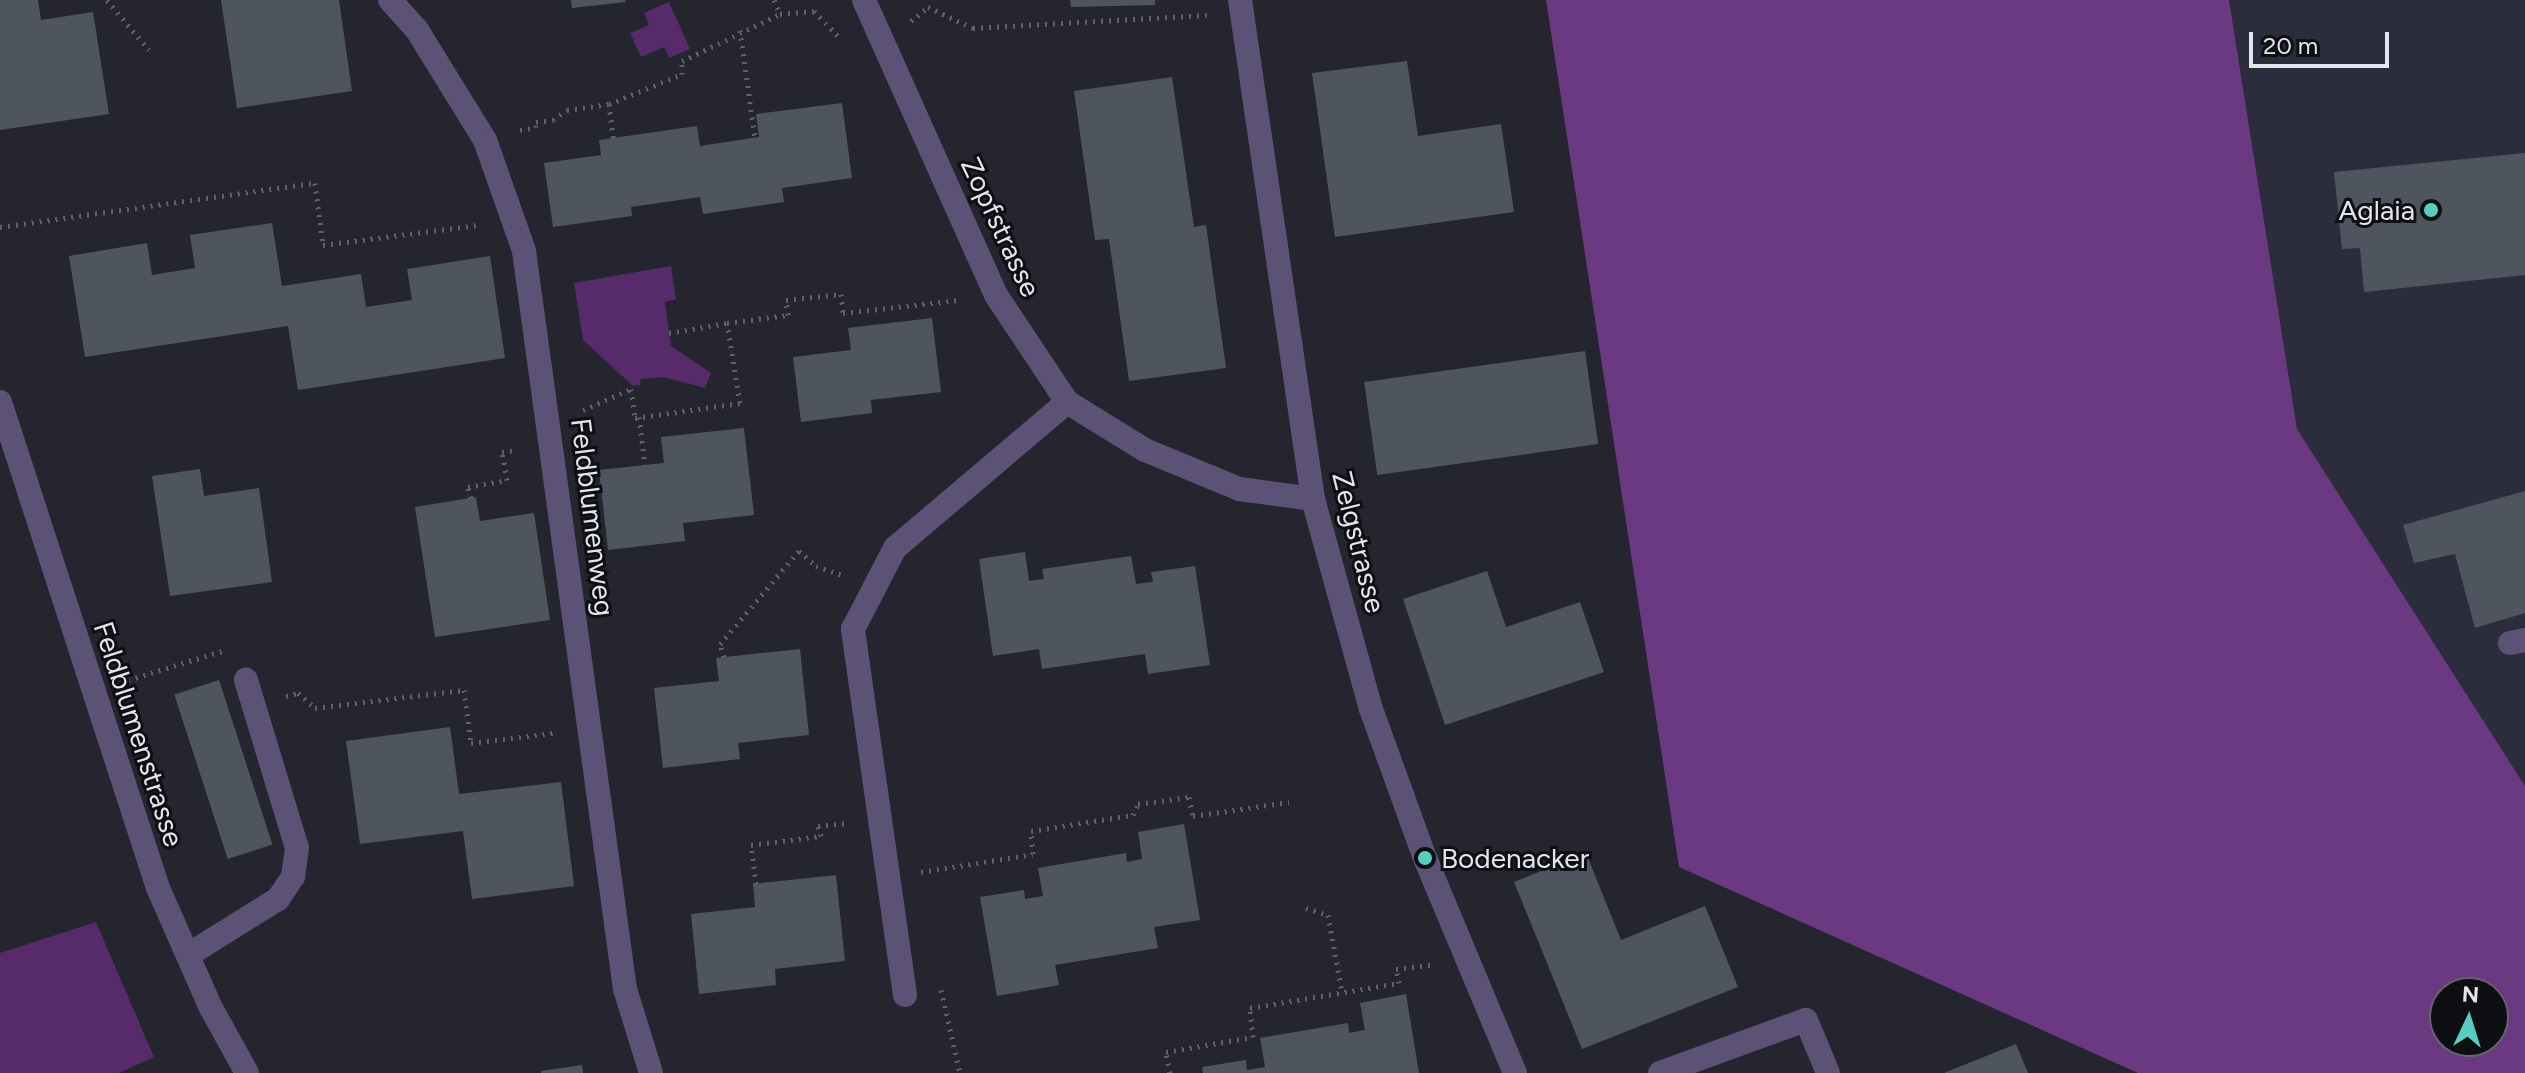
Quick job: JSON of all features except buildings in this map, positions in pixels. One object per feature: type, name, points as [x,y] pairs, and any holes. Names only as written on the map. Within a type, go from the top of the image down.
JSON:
[{"type":"street","name":"Feldblumenweg","points":[[390,0],[417,30],[485,140],[524,251],[553,444],[625,989],[651,1073]]},
{"type":"street","name":"Zopfstrasse","points":[[864,0],[996,295],[1067,402],[1145,450],[1239,489],[1313,499]]},
{"type":"street","name":"Zelgstrasse","points":[[1240,0],[1313,499],[1371,709],[1425,858],[1515,1073]]},
{"type":"street","name":"Feldblumenstrasse","points":[[0,402],[158,888],[247,1073]]},
{"type":"street","points":[[905,995],[853,629],[895,548],[1067,402]]},
{"type":"street","points":[[188,955],[278,899],[293,877],[297,848],[246,680]]},
{"type":"street","points":[[1660,1073],[1806,1020],[1828,1073]]},
{"type":"path","points":[[107,0],[149,50]]},
{"type":"path","points":[[774,0],[780,14]]},
{"type":"path","points":[[485,140],[519,134],[518,130],[536,127],[536,122],[553,120],[567,110],[609,104],[682,74],[682,61],[740,30],[780,14],[814,11],[848,46],[883,38],[928,7],[973,28],[1214,15]]},
{"type":"path","points":[[740,30],[755,138]]},
{"type":"path","points":[[609,104],[613,138]]},
{"type":"path","points":[[0,227],[315,183],[323,245],[512,220]]},
{"type":"path","points":[[669,333],[788,315],[786,300],[841,294],[843,313],[996,295]]},
{"type":"path","points":[[639,417],[740,403],[727,323]]},
{"type":"path","points":[[549,415],[595,409],[631,389],[639,417],[645,466]]},
{"type":"path","points":[[471,498],[468,487],[507,480],[502,452],[553,444]]},
{"type":"path","points":[[724,657],[720,644],[799,551],[870,595]]},
{"type":"path","points":[[116,683],[229,649]]},
{"type":"path","points":[[274,698],[298,693],[315,708],[464,690],[471,743],[553,734],[551,720]]},
{"type":"path","points":[[889,877],[1033,854],[1031,831],[1133,815],[1138,804],[1189,797],[1193,816],[1289,802]]},
{"type":"path","points":[[756,884],[751,845],[821,836],[818,826],[880,819]]},
{"type":"path","points":[[1306,908],[1328,915],[1342,992]]},
{"type":"path","points":[[1170,1073],[1166,1052],[1253,1037],[1250,1008],[1399,983],[1396,969],[1434,964]]},
{"type":"path","points":[[905,995],[945,989],[960,1073]]},
{"type":"shaded area","points":[[1546,0],[2229,0],[2297,429],[2525,786],[2525,1073],[2138,1073],[1679,867]]},
{"type":"shaded area","points":[[2229,0],[2525,0],[2525,786],[2297,429]]},
{"type":"shaded area","points":[[669,2],[690,49],[669,58],[664,47],[641,57],[630,33],[649,25],[644,13]]},
{"type":"shaded area","points":[[671,266],[676,299],[665,302],[671,346],[711,373],[705,388],[663,377],[640,379],[641,385],[633,386],[583,340],[574,283]]},
{"type":"shaded area","points":[[96,922],[154,1057],[119,1073],[0,1073],[0,953]]},
{"type":"place","name":"Aglaia","points":[[2431,210]]},
{"type":"place","name":"Bodenacker","points":[[1425,858]]}]
